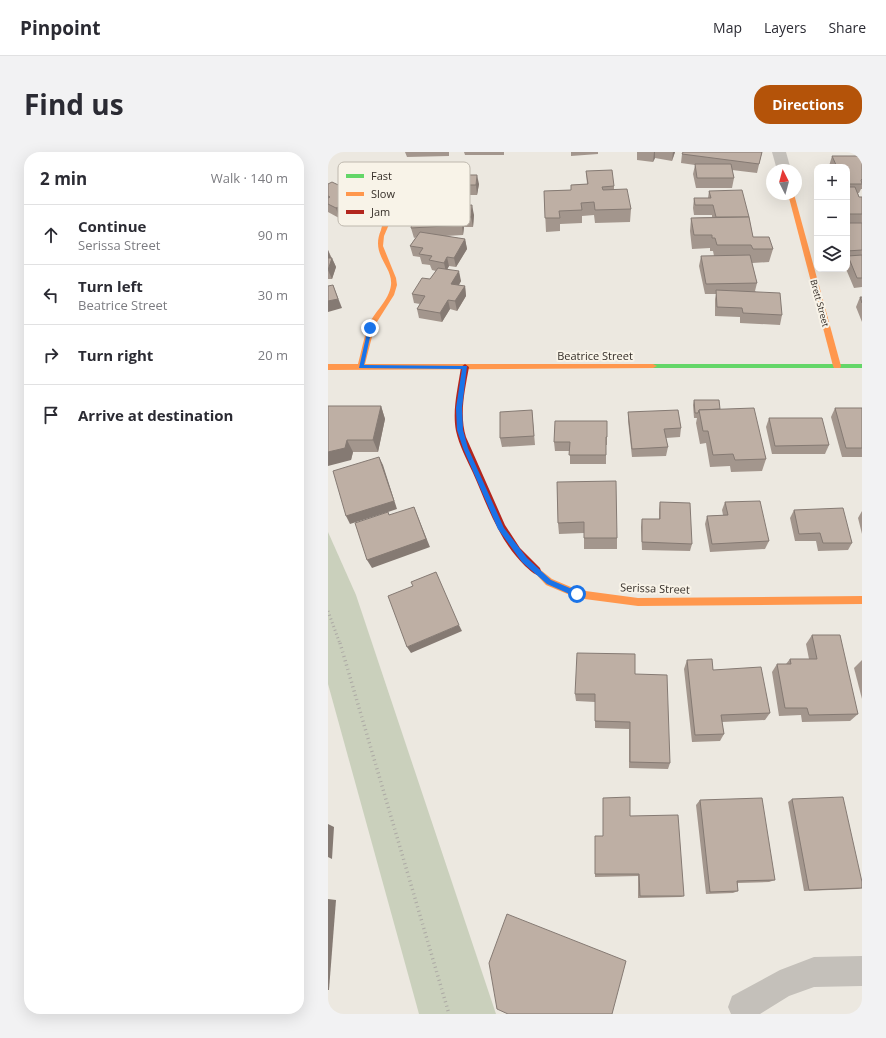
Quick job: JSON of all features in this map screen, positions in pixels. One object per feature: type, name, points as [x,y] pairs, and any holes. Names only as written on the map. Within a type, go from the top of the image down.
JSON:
[{"type":"street","points":[[779,152],[782,164]]},
{"type":"street","name":"Brett Street","points":[[793,200],[837,366]]},
{"type":"street","points":[[361,367],[370,328],[374,318],[388,299],[394,286],[393,278],[379,244],[385,226]]},
{"type":"street","name":"Beatrice Street","points":[[328,367],[862,366]]},
{"type":"street","name":"Serissa Street","points":[[465,367],[459,408],[460,430],[466,448],[502,529],[524,560],[549,582],[577,594],[638,602],[862,600]]},
{"type":"street","points":[[744,1007],[780,985],[814,972],[862,971]]},
{"type":"green space","points":[[328,532],[356,595],[496,1014],[419,1014],[328,684]]},
{"type":"building","points":[[683,152],[762,152],[759,164],[682,154]]},
{"type":"building","points":[[832,156],[859,156],[862,162],[862,184],[850,184],[850,164],[836,164]]},
{"type":"building","points":[[695,164],[731,164],[734,178],[697,178]]},
{"type":"building","points":[[612,170],[614,186],[602,187],[603,190],[627,189],[631,209],[595,210],[594,202],[581,203],[582,210],[559,211],[560,218],[545,218],[544,191],[571,190],[571,185],[588,184],[586,171]]},
{"type":"building","points":[[470,175],[477,175],[476,185],[470,185]]},
{"type":"building","points":[[332,182],[338,185],[338,207],[336,208],[328,204],[328,198],[330,197],[328,196],[328,184]]},
{"type":"building","points":[[850,187],[855,187],[859,197],[862,197],[862,214],[850,214]]},
{"type":"building","points":[[742,190],[749,217],[716,217],[713,205],[695,205],[694,198],[711,198],[709,191]]},
{"type":"building","points":[[470,205],[472,205],[471,217]]},
{"type":"building","points":[[749,217],[753,237],[769,237],[773,249],[753,249],[751,245],[717,245],[715,238],[712,238],[712,235],[694,235],[691,218]]},
{"type":"building","points":[[850,223],[862,223],[862,250],[850,251]]},
{"type":"building","points":[[411,226],[445,226],[411,228]]},
{"type":"building","points":[[420,232],[465,239],[454,258],[447,257],[444,263],[429,260],[432,256],[419,254],[423,248],[410,246]]},
{"type":"building","points":[[750,255],[757,283],[706,284],[701,256]]},
{"type":"building","points":[[862,255],[862,278],[857,278],[850,261],[850,256]]},
{"type":"building","points":[[328,258],[332,258],[328,270]]},
{"type":"building","points":[[438,268],[459,271],[451,284],[465,286],[455,301],[448,300],[440,313],[417,309],[425,296],[412,294],[422,278],[430,279]]},
{"type":"building","points":[[333,285],[338,299],[328,301],[328,286]]},
{"type":"building","points":[[716,290],[780,293],[782,315],[743,313],[742,308],[717,307]]},
{"type":"building","points":[[694,400],[719,400],[720,409],[699,410],[698,413],[695,413]]},
{"type":"building","points":[[328,406],[381,406],[373,440],[347,440],[345,448],[328,452]]},
{"type":"building","points":[[754,408],[766,459],[735,460],[733,454],[713,455],[708,431],[703,431],[699,410]]},
{"type":"building","points":[[835,408],[862,408],[862,448],[846,448]]},
{"type":"building","points":[[532,410],[534,436],[500,438],[500,412]]},
{"type":"building","points":[[678,410],[681,428],[664,429],[668,447],[632,449],[628,412]]},
{"type":"building","points":[[769,418],[822,418],[829,445],[775,446]]},
{"type":"building","points":[[555,421],[607,421],[606,455],[569,455],[570,442],[554,442]]},
{"type":"building","points":[[379,457],[394,501],[346,516],[333,471]]},
{"type":"building","points":[[616,481],[617,538],[584,538],[584,522],[558,523],[557,482]]},
{"type":"building","points":[[760,501],[769,541],[712,544],[707,516],[728,515],[725,502]]},
{"type":"building","points":[[660,502],[690,503],[692,544],[642,542],[642,519],[660,519]]},
{"type":"building","points":[[414,507],[426,539],[367,560],[355,523],[388,512],[389,515]]},
{"type":"building","points":[[843,508],[852,543],[823,543],[820,533],[799,534],[794,510]]},
{"type":"building","points":[[436,572],[459,625],[407,647],[388,596],[413,586],[411,582]]},
{"type":"building","points":[[812,635],[840,635],[858,714],[809,715],[807,708],[785,708],[777,664],[791,664],[790,659],[817,659]]},
{"type":"building","points":[[577,653],[635,654],[635,674],[667,675],[670,763],[630,762],[630,722],[595,721],[595,694],[575,694]]},
{"type":"building","points":[[712,659],[713,670],[761,667],[770,713],[721,715],[724,734],[695,735],[687,660]]},
{"type":"building","points":[[630,797],[630,816],[678,815],[684,896],[640,896],[639,874],[595,874],[595,836],[603,836],[603,798]]},
{"type":"building","points":[[843,797],[862,882],[862,888],[809,890],[792,799]]},
{"type":"building","points":[[762,798],[775,880],[737,881],[738,891],[710,892],[700,800]]},
{"type":"building","points":[[507,914],[626,961],[612,1014],[508,1014],[497,1009],[489,963]]},
{"type":"railway","points":[[328,611],[340,644]]},
{"type":"railway","points":[[340,643],[449,1014]]},
{"type":"traffic: fast","points":[[653,366],[862,366]]},
{"type":"traffic: slow","points":[[793,200],[837,366]]},
{"type":"traffic: slow","points":[[361,367],[372,325],[391,295],[394,285],[393,278],[380,246],[381,236],[385,226]]},
{"type":"traffic: slow","points":[[328,367],[653,366]]},
{"type":"traffic: slow","points":[[537,571],[549,582],[577,594],[638,602],[862,600]]},
{"type":"traffic: jam","points":[[465,367],[460,399],[460,431],[495,516],[508,539],[526,561],[537,571]]},
{"type":"route","points":[[370,328],[361,367],[465,367],[459,408],[460,430],[466,448],[502,529],[524,560],[549,582],[577,594]]}]
